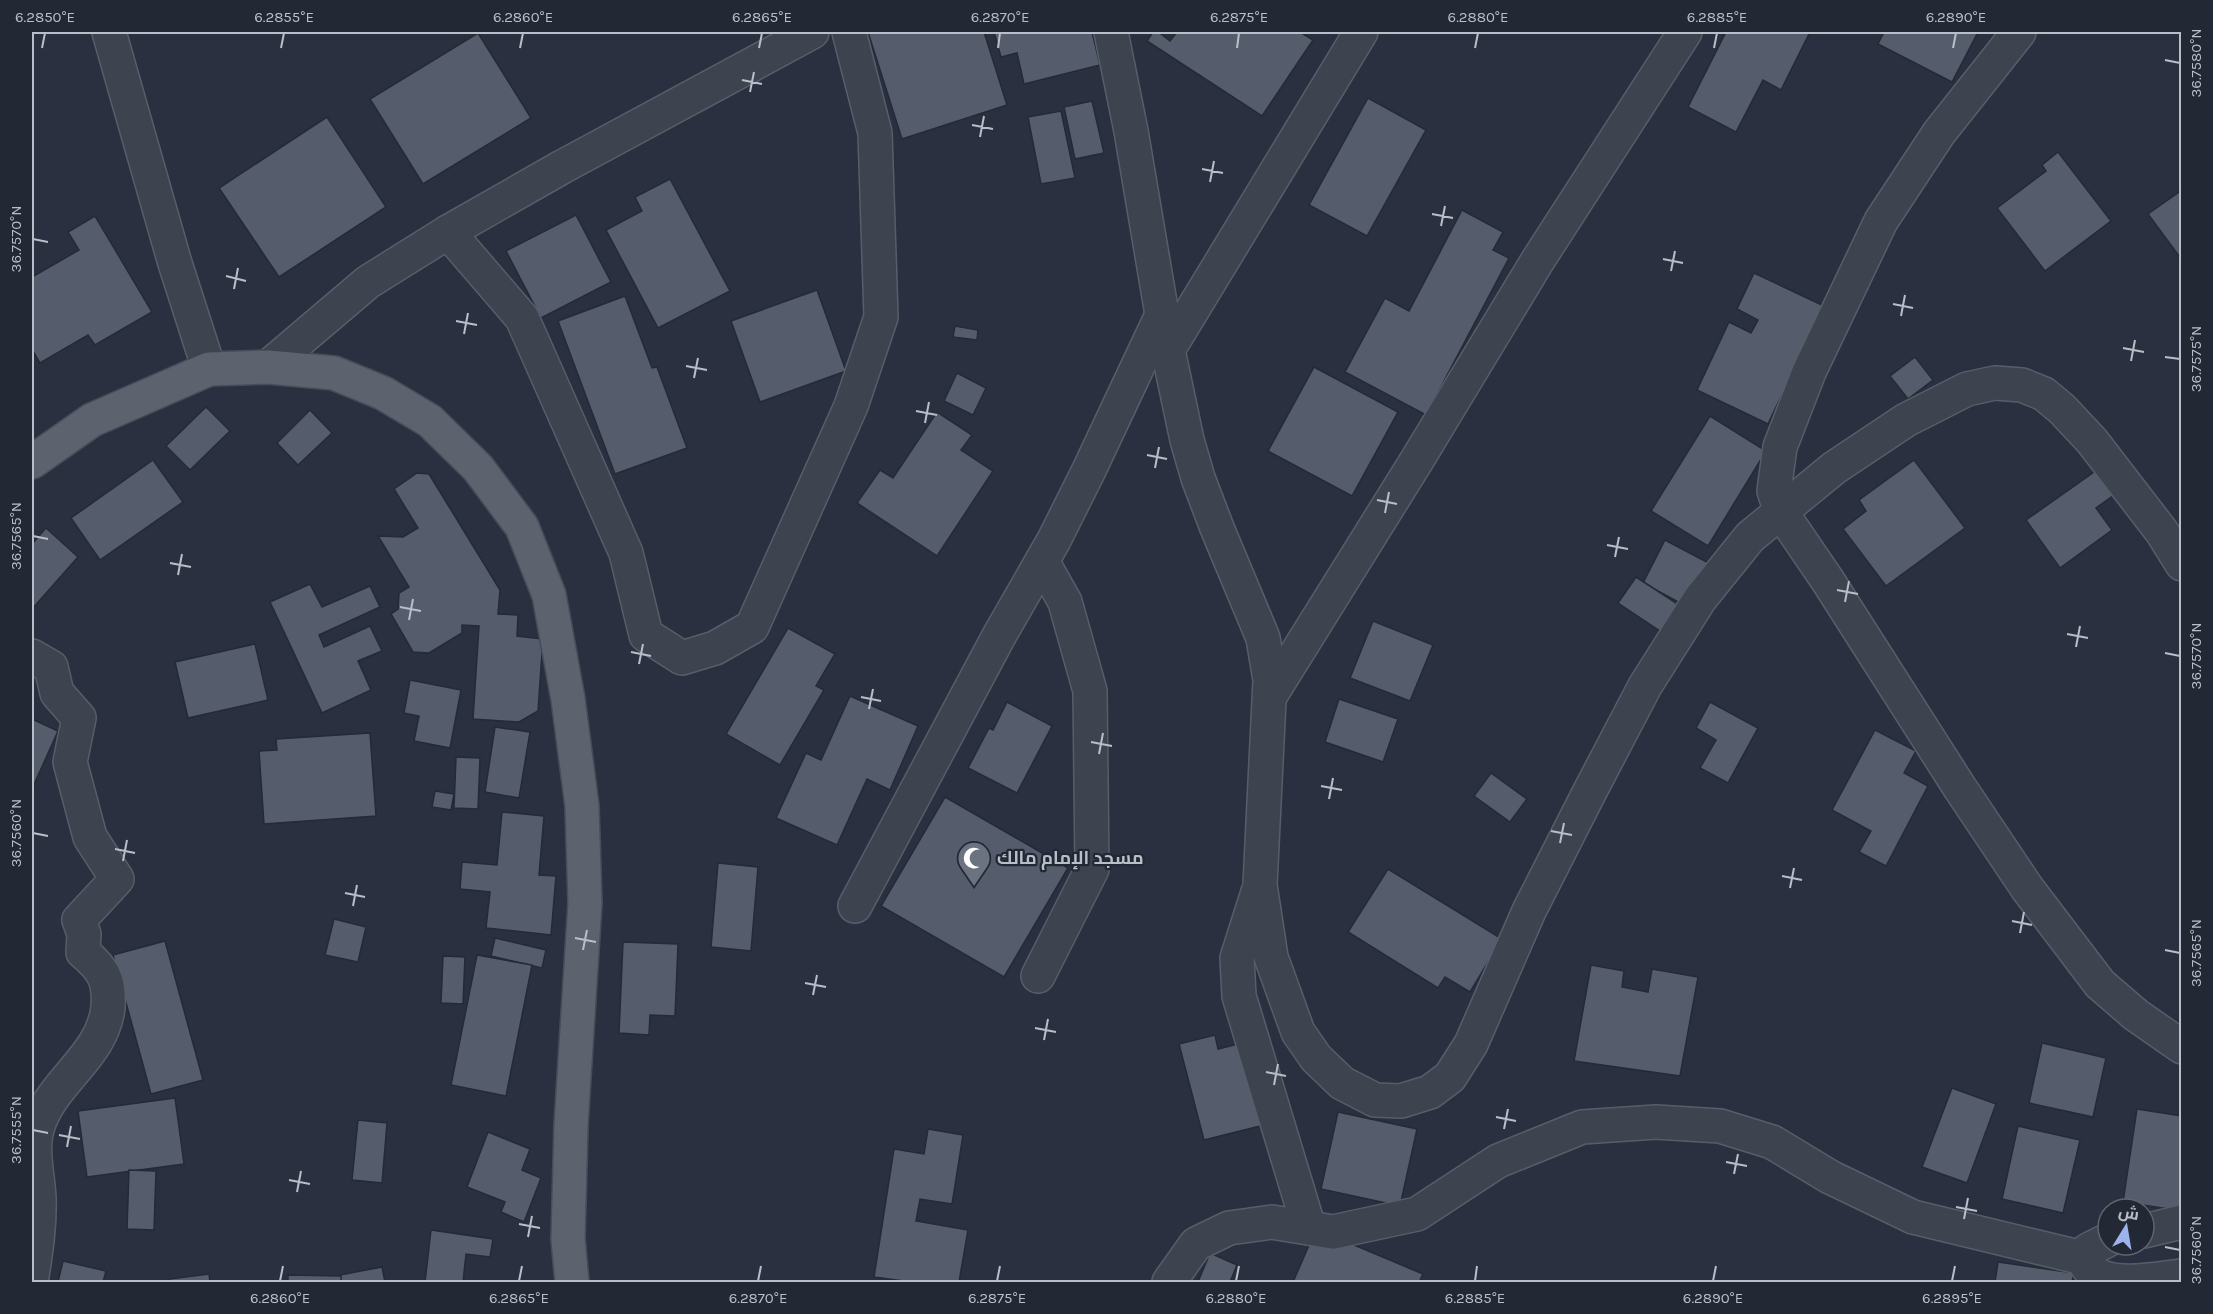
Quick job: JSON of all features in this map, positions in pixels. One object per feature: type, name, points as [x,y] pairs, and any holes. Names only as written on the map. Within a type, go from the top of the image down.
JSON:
[{"type":"main road","points":[[32,462],[92,420],[209,369],[268,367],[334,373],[383,393],[430,421],[478,468],[522,527],[549,595],[568,699],[583,817],[585,903],[571,1125],[568,1239],[572,1282]]},
{"type":"street","points":[[109,32],[174,260],[209,369]]},
{"type":"street","points":[[268,367],[368,282],[448,232],[572,161],[812,32]]},
{"type":"street","points":[[448,232],[522,318],[626,553],[646,635],[682,658],[715,648],[752,627],[851,406],[881,317],[874,133],[849,32]]},
{"type":"street","points":[[1112,32],[1168,350],[1187,440],[1198,478],[1263,638],[1270,680],[1270,696],[1260,885],[1271,957],[1298,1032],[1316,1059],[1342,1083],[1375,1100],[1401,1101],[1430,1092],[1450,1077],[1472,1044],[1529,911],[1645,686],[1700,599],[1750,537],[1834,468],[1906,420],[1967,389],[1995,383],[2022,385],[2044,394],[2062,409],[2092,441],[2162,532],[2181,564]]},
{"type":"street","points":[[1168,350],[1361,32]]},
{"type":"street","points":[[1270,696],[1538,260],[1685,32]]},
{"type":"street","points":[[2019,32],[1939,133],[1881,220],[1809,372],[1780,447],[1774,491],[1781,512],[2027,888],[2100,984],[2136,1016],[2181,1047]]},
{"type":"street","points":[[855,906],[1042,561],[1089,470],[1162,315]]},
{"type":"street","points":[[1038,976],[1092,869],[1090,691],[1065,602],[1042,561]]},
{"type":"street","points":[[32,656],[51,667],[57,693],[79,718],[70,762],[90,837],[117,879],[79,920],[84,934],[83,952],[99,966],[104,976],[109,994],[107,1015],[100,1036],[55,1094],[42,1114],[36,1131],[39,1199],[37,1246],[32,1276]]},
{"type":"street","points":[[1260,885],[1237,958],[1239,996],[1309,1228]]},
{"type":"street","points":[[1169,1282],[1196,1244],[1229,1228],[1272,1222],[1333,1232],[1418,1214],[1498,1161],[1582,1127],[1656,1122],[1720,1126],[1772,1142],[1830,1177],[1913,1217],[2095,1249],[2086,1267],[2093,1273],[2121,1281],[2181,1276]]},
{"type":"street","points":[[2156,1228],[2181,1222]]},
{"type":"building","points":[[868,32],[984,32],[1007,105],[902,139]]},
{"type":"building","points":[[994,32],[1092,32],[1100,65],[1024,84],[1017,53],[1001,57]]},
{"type":"building","points":[[1153,32],[1163,32],[1161,34],[1170,41],[1177,32],[1300,32],[1313,40],[1262,116],[1147,41]]},
{"type":"building","points":[[1726,32],[1810,32],[1781,90],[1763,80],[1736,132],[1688,107]]},
{"type":"building","points":[[1884,32],[1978,32],[1952,82],[1878,44]]},
{"type":"building","points":[[478,33],[531,118],[423,184],[370,99]]},
{"type":"building","points":[[1368,98],[1426,130],[1367,236],[1309,205]]},
{"type":"building","points":[[1092,101],[1104,153],[1075,159],[1064,107]]},
{"type":"building","points":[[1061,111],[1075,178],[1041,184],[1028,117]]},
{"type":"building","points":[[327,117],[386,207],[279,277],[219,188]]},
{"type":"building","points":[[2058,152],[2111,221],[2045,271],[1997,208],[2046,171],[2042,165]]},
{"type":"building","points":[[670,179],[730,291],[658,328],[606,230],[642,211],[635,197]]},
{"type":"building","points":[[2182,190],[2182,260],[2148,214]]},
{"type":"building","points":[[1462,210],[1503,232],[1493,250],[1509,258],[1426,415],[1345,372],[1385,298],[1409,311]]},
{"type":"building","points":[[576,215],[611,282],[541,318],[506,251]]},
{"type":"building","points":[[95,216],[152,312],[95,345],[88,335],[40,363],[32,349],[32,277],[79,250],[68,232]]},
{"type":"building","points":[[1754,273],[1824,306],[1768,424],[1697,390],[1729,322],[1751,333],[1758,320],[1737,309]]},
{"type":"building","points":[[817,290],[846,371],[760,402],[731,321]]},
{"type":"building","points":[[625,296],[652,368],[657,367],[687,448],[615,474],[558,321]]},
{"type":"building","points":[[955,326],[978,330],[977,340],[953,337]]},
{"type":"building","points":[[1915,357],[1933,380],[1908,399],[1890,376]]},
{"type":"building","points":[[1314,367],[1398,412],[1352,496],[1268,451]]},
{"type":"building","points":[[957,373],[986,388],[973,415],[944,401]]},
{"type":"building","points":[[206,407],[230,431],[190,470],[166,446]]},
{"type":"building","points":[[310,410],[332,433],[298,465],[277,443]]},
{"type":"building","points":[[937,412],[972,435],[961,450],[993,471],[937,556],[857,503],[880,470],[893,478]]},
{"type":"building","points":[[1710,416],[1766,451],[1708,546],[1651,511]]},
{"type":"building","points":[[153,460],[183,502],[100,560],[71,518]]},
{"type":"building","points":[[1914,460],[1965,528],[1886,586],[1843,529],[1866,511],[1859,500]]},
{"type":"building","points":[[2097,470],[2114,495],[2096,508],[2112,530],[2060,568],[2026,520]]},
{"type":"building","points":[[417,473],[429,474],[500,590],[498,614],[518,615],[517,636],[543,639],[538,711],[519,722],[473,719],[479,626],[462,625],[462,633],[429,653],[413,652],[391,614],[398,609],[399,593],[409,587],[378,536],[403,537],[418,528],[394,489]]},
{"type":"building","points":[[46,528],[78,557],[32,609],[32,544]]},
{"type":"building","points":[[1665,540],[1720,569],[1697,612],[1643,583]]},
{"type":"building","points":[[1636,577],[1690,612],[1672,639],[1618,603]]},
{"type":"building","points":[[310,584],[322,607],[370,586],[380,607],[319,635],[324,647],[370,626],[382,651],[358,661],[371,690],[322,713],[270,602]]},
{"type":"building","points":[[1373,621],[1433,645],[1410,701],[1350,678]]},
{"type":"building","points":[[788,628],[835,654],[816,686],[824,690],[780,765],[726,734]]},
{"type":"building","points":[[255,644],[268,700],[188,718],[175,662]]},
{"type":"building","points":[[410,680],[461,690],[450,748],[414,741],[419,716],[404,713]]},
{"type":"building","points":[[850,696],[918,726],[890,790],[867,779],[837,845],[776,818],[806,753],[821,760]]},
{"type":"building","points":[[1339,699],[1398,719],[1383,762],[1325,742]]},
{"type":"building","points":[[1007,702],[1052,726],[1017,793],[968,768],[989,728],[993,730]]},
{"type":"building","points":[[1710,702],[1758,728],[1728,783],[1700,768],[1716,740],[1696,728]]},
{"type":"building","points":[[32,719],[58,731],[32,789]]},
{"type":"building","points":[[495,727],[530,732],[519,798],[485,792]]},
{"type":"building","points":[[1875,730],[1916,751],[1904,773],[1928,786],[1886,866],[1859,852],[1871,831],[1832,810]]},
{"type":"building","points":[[370,733],[376,816],[264,824],[259,751],[277,750],[276,739]]},
{"type":"building","points":[[456,757],[480,758],[478,809],[454,808]]},
{"type":"building","points":[[1491,773],[1527,799],[1510,822],[1474,796]]},
{"type":"building","points":[[435,791],[454,794],[451,810],[432,807]]},
{"type":"building","name":"مسجد الإمام مالك","points":[[945,797],[1068,868],[1004,977],[881,906]]},
{"type":"building","points":[[502,812],[544,816],[539,875],[556,876],[551,935],[486,928],[490,892],[460,889],[462,862],[497,865]]},
{"type":"building","points":[[718,863],[758,867],[751,951],[711,947]]},
{"type":"building","points":[[1388,869],[1502,939],[1470,992],[1445,977],[1438,988],[1348,932]]},
{"type":"building","points":[[334,919],[366,927],[358,962],[325,955]]},
{"type":"building","points":[[495,938],[546,950],[542,968],[491,956]]},
{"type":"building","points":[[165,941],[203,1080],[151,1094],[113,955]]},
{"type":"building","points":[[623,942],[678,944],[675,1016],[650,1015],[649,1035],[619,1033]]},
{"type":"building","points":[[477,955],[532,965],[506,1096],[451,1085]]},
{"type":"building","points":[[443,956],[465,957],[463,1004],[441,1003]]},
{"type":"building","points":[[1591,965],[1624,971],[1622,987],[1648,992],[1652,969],[1698,977],[1680,1076],[1574,1061]]},
{"type":"building","points":[[1215,1035],[1218,1049],[1254,1040],[1276,1122],[1204,1140],[1179,1044]]},
{"type":"building","points":[[2042,1043],[2106,1058],[2093,1117],[2029,1103]]},
{"type":"building","points":[[1952,1088],[1996,1104],[1967,1183],[1922,1167]]},
{"type":"building","points":[[175,1098],[184,1164],[87,1177],[78,1111]]},
{"type":"building","points":[[2137,1109],[2182,1116],[2182,1211],[2156,1207],[2156,1197],[2124,1197]]},
{"type":"building","points":[[1338,1112],[1417,1129],[1400,1206],[1321,1189]]},
{"type":"building","points":[[358,1120],[387,1123],[382,1183],[352,1180]]},
{"type":"building","points":[[2018,1126],[2080,1140],[2063,1213],[2002,1199]]},
{"type":"building","points":[[928,1129],[963,1135],[952,1204],[920,1199],[916,1221],[968,1230],[959,1282],[911,1282],[874,1277],[894,1149],[924,1154]]},
{"type":"building","points":[[488,1132],[530,1149],[522,1170],[541,1178],[524,1222],[501,1212],[505,1202],[467,1187]]},
{"type":"building","points":[[129,1170],[156,1171],[154,1230],[127,1229]]},
{"type":"building","points":[[1316,1229],[1423,1274],[1419,1282],[1293,1282]]},
{"type":"building","points":[[431,1230],[493,1239],[490,1257],[466,1254],[463,1282],[425,1282]]},
{"type":"building","points":[[1210,1253],[1237,1265],[1230,1282],[1198,1282]]},
{"type":"building","points":[[63,1261],[106,1271],[103,1282],[58,1282]]},
{"type":"building","points":[[1998,1262],[2074,1273],[2072,1282],[1995,1282]]},
{"type":"building","points":[[382,1267],[385,1282],[341,1282],[340,1275]]},
{"type":"building","points":[[209,1274],[210,1282],[170,1282],[170,1279]]},
{"type":"building","points":[[288,1275],[341,1276],[341,1282],[288,1282]]},
{"type":"place","name":"مسجد الإمام مالك","points":[[974,887]]}]
